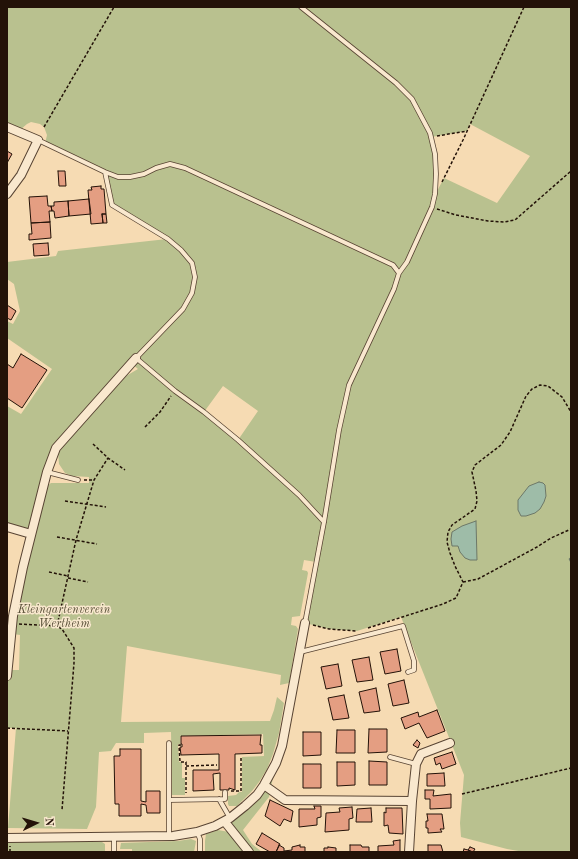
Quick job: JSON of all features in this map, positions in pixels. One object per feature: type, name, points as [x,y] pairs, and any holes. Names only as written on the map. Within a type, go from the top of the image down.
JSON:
[{"type":"street","points":[[7,127],[38,140],[21,175],[7,194]]},
{"type":"street","points":[[7,676],[12,623],[31,534],[47,472],[56,448],[136,358]]},
{"type":"street","points":[[7,527],[31,534]]},
{"type":"street","points":[[7,838],[168,836],[197,832],[227,820],[245,806],[264,785],[276,763],[282,746],[305,623]]},
{"type":"street","points":[[409,852],[416,764],[421,754],[450,743]]},
{"type":"street","points":[[264,785],[285,800],[412,801]]},
{"type":"street","points":[[227,820],[249,852]]},
{"type":"lane","points":[[301,7],[396,83],[412,99],[423,118],[431,137],[435,154],[436,194],[432,207],[407,262],[399,273],[394,289],[349,385],[338,430],[324,522],[305,623]]},
{"type":"lane","points":[[38,140],[118,177],[130,177],[144,174],[156,168],[170,164],[186,168],[393,265],[399,273]]},
{"type":"lane","points":[[105,172],[112,205],[168,239],[181,250],[192,263],[195,278],[192,293],[183,308],[136,358],[175,391],[204,412],[238,440],[299,495],[324,522]]},
{"type":"lane","points":[[47,472],[78,480]]},
{"type":"lane","points":[[300,652],[403,626],[414,661],[414,670],[408,672]]},
{"type":"lane","points":[[168,836],[169,743]]},
{"type":"lane","points":[[390,757],[416,764]]},
{"type":"lane","points":[[169,800],[225,799],[225,792]]},
{"type":"lane","points":[[219,799],[227,820]]},
{"type":"lane","points":[[197,832],[200,839],[200,852]]},
{"type":"lane","points":[[114,837],[114,852]]},
{"type":"path","points":[[44,126],[114,7]]},
{"type":"path","points":[[436,194],[467,131],[524,7]]},
{"type":"path","points":[[431,137],[467,131]]},
{"type":"path","points":[[432,207],[456,215],[488,221],[504,222],[515,220],[571,171]]},
{"type":"path","points":[[463,582],[455,566],[447,542],[448,532],[452,525],[475,509],[477,501],[472,472],[475,465],[501,445],[510,432],[526,396],[532,389],[540,385],[548,386],[562,397],[571,412]]},
{"type":"path","points":[[145,427],[160,412],[175,391]]},
{"type":"path","points":[[93,444],[108,458],[125,470]]},
{"type":"path","points":[[57,626],[76,540],[94,480],[108,458]]},
{"type":"path","points":[[78,480],[94,480]]},
{"type":"path","points":[[65,501],[106,507]]},
{"type":"path","points":[[463,582],[478,579],[551,538],[571,529]]},
{"type":"path","points":[[57,537],[97,544]]},
{"type":"path","points":[[49,572],[88,582]]},
{"type":"path","points":[[364,629],[450,601],[456,598],[463,582]]},
{"type":"path","points":[[12,623],[57,626],[62,629],[74,648],[62,810]]},
{"type":"path","points":[[305,623],[329,629],[358,631]]},
{"type":"path","points":[[7,728],[68,731]]},
{"type":"path","points":[[181,745],[179,745],[180,762],[186,762],[186,799]]},
{"type":"path","points":[[225,792],[241,791],[241,756]]},
{"type":"path","points":[[186,766],[216,765]]},
{"type":"path","points":[[462,794],[571,768]]},
{"type":"path","points":[[10,846],[10,852]]},
{"type":"green space","name":"Kleingartenverein Wertheim","points":[[7,7],[571,7],[571,852],[524,852],[461,837],[460,823],[464,775],[401,617],[357,631],[329,629],[305,623],[316,562],[304,560],[302,570],[307,571],[308,573],[300,616],[292,617],[291,625],[296,626],[298,629],[289,683],[280,685],[281,675],[127,646],[121,722],[270,721],[277,697],[284,703],[279,733],[267,769],[252,791],[237,806],[229,806],[228,796],[236,795],[239,792],[242,792],[242,757],[264,756],[263,734],[180,736],[180,744],[178,744],[179,762],[182,762],[182,778],[185,778],[185,795],[172,795],[171,732],[144,733],[144,743],[116,743],[111,751],[99,752],[96,807],[87,829],[8,828],[16,728],[7,728],[7,676],[8,670],[19,670],[20,635],[13,634],[45,491],[47,486],[51,483],[89,483],[89,477],[72,476],[65,473],[59,464],[58,453],[61,446],[126,376],[138,369],[131,363],[56,448],[32,531],[7,526],[7,406],[21,414],[52,369],[7,338],[7,321],[13,324],[20,311],[14,284],[7,279],[7,262],[56,256],[58,251],[167,239],[112,205],[105,172],[45,144],[47,135],[44,127],[40,124],[31,122],[20,130],[7,127]],"holes":[[[470,124],[530,156],[497,203],[444,178],[436,193],[435,154],[431,137],[467,131]],[[223,386],[258,411],[238,440],[204,412]]]},
{"type":"green space","points":[[276,763],[269,797],[243,830],[252,844],[262,852],[249,852],[225,822],[245,806]]},
{"type":"green space","points":[[218,830],[229,832],[244,852],[205,852],[206,834]]},
{"type":"green space","points":[[191,839],[196,841],[194,852],[132,852],[132,849],[120,849],[121,843],[178,841]]},
{"type":"green space","points":[[12,841],[102,842],[105,844],[105,852],[7,852],[7,843]]},
{"type":"shaded area","points":[[539,482],[545,485],[546,496],[544,502],[540,509],[535,513],[521,516],[518,510],[518,500],[529,486]]},
{"type":"shaded area","points":[[476,521],[477,560],[470,560],[465,558],[460,552],[458,546],[452,546],[452,532],[462,526]]},
{"type":"building","points":[[7,151],[12,154],[7,163]]},
{"type":"building","points":[[58,171],[65,171],[66,186],[59,186]]},
{"type":"building","points":[[101,186],[101,189],[104,189],[106,214],[102,214],[103,223],[91,224],[88,190],[92,190],[91,187]]},
{"type":"building","points":[[47,196],[48,206],[51,206],[52,211],[49,211],[50,222],[31,223],[29,197]]},
{"type":"building","points":[[89,199],[91,214],[69,216],[68,201]]},
{"type":"building","points":[[68,201],[69,216],[55,218],[54,211],[52,211],[51,206],[54,206],[54,202]]},
{"type":"building","points":[[102,214],[106,214],[107,223],[103,223]]},
{"type":"building","points":[[50,222],[51,238],[29,240],[29,234],[32,234],[31,223]]},
{"type":"building","points":[[48,243],[49,255],[34,256],[33,244]]},
{"type":"building","points":[[7,305],[16,311],[11,320],[7,318]]},
{"type":"building","points":[[21,354],[47,370],[22,408],[7,398],[7,364],[13,368]]},
{"type":"building","points":[[397,649],[401,671],[385,674],[380,652]]},
{"type":"building","points":[[369,657],[373,680],[357,682],[352,660]]},
{"type":"building","points":[[338,664],[342,686],[326,689],[321,667]]},
{"type":"building","points":[[404,680],[409,703],[393,706],[388,684]]},
{"type":"building","points":[[376,688],[380,711],[364,713],[359,692]]},
{"type":"building","points":[[344,695],[349,718],[333,720],[328,698]]},
{"type":"building","points":[[437,710],[445,731],[427,738],[419,723],[405,729],[401,718],[418,712],[419,717]]},
{"type":"building","points":[[369,729],[387,729],[387,752],[368,753]]},
{"type":"building","points":[[337,730],[355,730],[355,753],[336,753]]},
{"type":"building","points":[[303,732],[321,732],[321,755],[303,756]]},
{"type":"building","points":[[261,735],[260,745],[262,745],[262,753],[235,754],[235,790],[229,788],[229,790],[220,790],[220,773],[213,774],[214,790],[193,791],[193,770],[219,770],[219,754],[181,755],[181,736]]},
{"type":"building","points":[[417,740],[420,743],[418,748],[413,745]]},
{"type":"building","points":[[120,749],[141,749],[141,801],[146,802],[146,791],[160,791],[160,813],[147,813],[146,805],[141,804],[141,816],[119,816],[119,804],[115,804],[114,756],[120,756]]},
{"type":"building","points":[[452,752],[456,764],[442,769],[440,763],[436,765],[434,758]]},
{"type":"building","points":[[369,761],[387,762],[387,785],[369,785]]},
{"type":"building","points":[[337,762],[355,762],[355,785],[337,786]]},
{"type":"building","points":[[303,764],[321,764],[321,788],[303,788]]},
{"type":"building","points":[[444,773],[445,786],[427,786],[427,774]]},
{"type":"building","points":[[425,790],[434,790],[433,796],[451,794],[451,808],[430,809],[430,799],[425,799]]},
{"type":"building","points":[[270,800],[293,811],[291,822],[284,819],[280,826],[265,816]]},
{"type":"building","points":[[314,806],[321,806],[321,817],[317,818],[317,825],[299,827],[299,809],[315,809]]},
{"type":"building","points":[[352,807],[353,818],[349,819],[349,830],[325,832],[326,813],[340,812],[339,808]]},
{"type":"building","points":[[371,808],[372,822],[356,822],[357,809]]},
{"type":"building","points":[[386,808],[402,808],[403,834],[389,833],[388,825],[384,826],[384,812],[386,813]]},
{"type":"building","points":[[427,814],[442,814],[444,829],[440,829],[442,832],[428,833],[428,828],[426,828],[426,821],[428,821]]},
{"type":"building","points":[[262,833],[280,844],[276,852],[270,852],[256,844]]},
{"type":"building","points":[[400,840],[400,852],[378,852],[378,846],[394,845],[393,841]]},
{"type":"building","points":[[279,845],[284,848],[284,852],[276,852]]},
{"type":"building","points":[[300,845],[300,847],[305,847],[305,852],[284,852],[292,850],[292,847]]},
{"type":"building","points":[[350,845],[369,847],[369,852],[350,852]]},
{"type":"building","points":[[428,845],[441,845],[443,852],[428,852]]},
{"type":"building","points":[[470,847],[475,849],[473,852],[468,850]]},
{"type":"building","points":[[324,848],[336,848],[336,852],[324,852]]},
{"type":"building","points":[[464,849],[468,850],[472,852],[463,852]]}]
